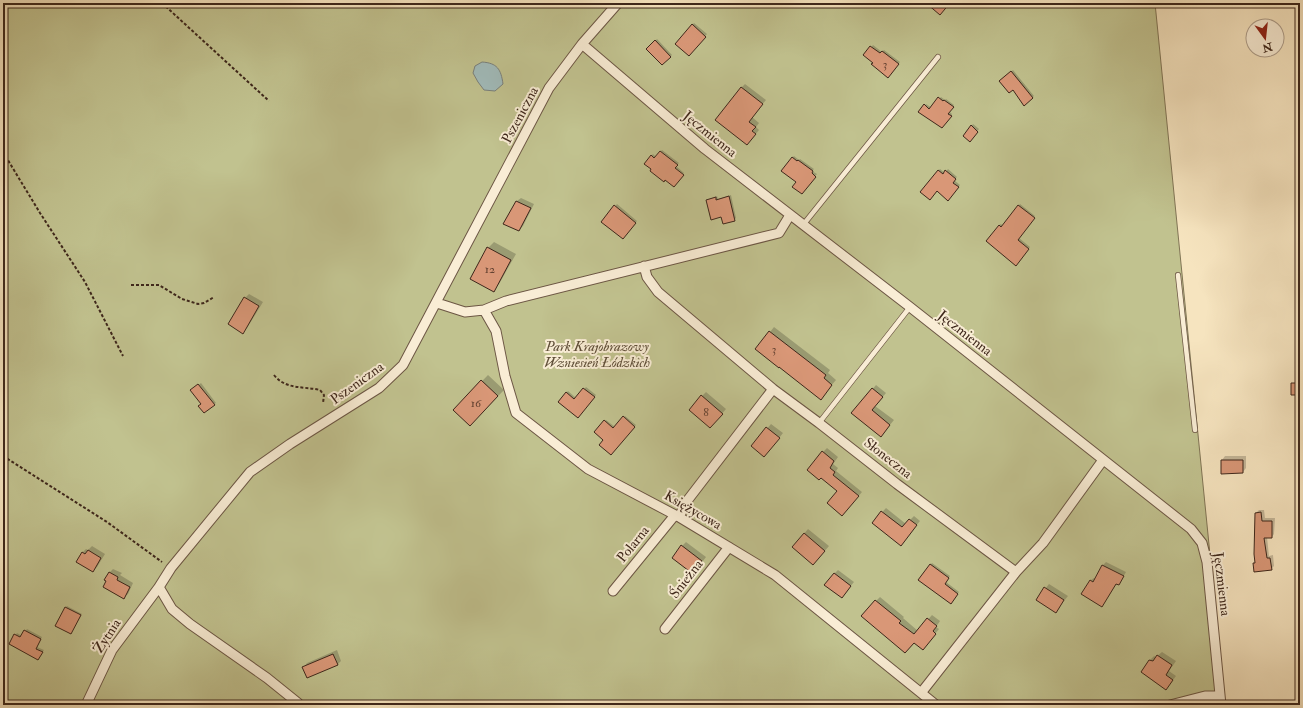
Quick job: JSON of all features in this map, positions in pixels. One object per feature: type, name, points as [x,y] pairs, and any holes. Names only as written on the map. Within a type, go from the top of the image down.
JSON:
[{"type":"street","name":"Pszeniczna","points":[[159,587],[171,568],[250,472],[290,444],[379,388],[403,365],[549,88],[582,44],[618,3]]},
{"type":"street","name":"Jęczmienna","points":[[582,44],[705,149],[910,307],[1191,529],[1202,543],[1207,562],[1221,700]]},
{"type":"street","points":[[436,304],[465,312],[484,310],[506,301],[779,233],[790,215]]},
{"type":"street","name":"Słoneczna","points":[[644,266],[647,277],[658,292],[773,389],[819,422],[898,484],[1016,572]]},
{"type":"street","name":"Księżycowa","points":[[484,310],[496,331],[505,376],[516,413],[588,469],[677,516],[775,574],[936,705]]},
{"type":"street","name":"Polarna","points":[[613,591],[677,516],[773,389]]},
{"type":"street","points":[[921,693],[1016,572],[1043,543],[1104,460]]},
{"type":"street","name":"Śnieżna","points":[[665,629],[729,547]]},
{"type":"street","points":[[159,587],[172,609],[190,624],[267,678],[299,705]]},
{"type":"street","name":"Żytnia","points":[[86,705],[112,650],[159,587]]},
{"type":"street","points":[[1170,705],[1205,696],[1221,700]]},
{"type":"lane","points":[[803,225],[938,57]]},
{"type":"lane","points":[[1178,276],[1195,430]]},
{"type":"lane","points":[[819,422],[910,307]]},
{"type":"path","points":[[162,3],[269,101]]},
{"type":"path","points":[[3,152],[40,213],[85,282],[123,356]]},
{"type":"path","points":[[131,285],[159,285],[182,299],[198,304],[204,303],[214,297]]},
{"type":"path","points":[[274,375],[282,383],[291,386],[320,390],[324,395],[323,403]]},
{"type":"path","points":[[3,456],[107,522],[171,568]]},
{"type":"green space","name":"Park Krajobrazowy Wzniesień Łódzkich","points":[[3,3],[1155,3],[1225,705],[3,705]]},
{"type":"water","points":[[482,62],[495,65],[501,74],[503,84],[495,91],[484,90],[473,73],[475,66]]},
{"type":"building","points":[[926,3],[950,3],[940,15]]},
{"type":"building","points":[[692,24],[706,37],[689,56],[675,44]]},
{"type":"building","points":[[655,40],[671,57],[662,65],[646,49]]},
{"type":"building","points":[[870,46],[880,53],[882,51],[899,64],[888,78],[871,64],[873,63],[863,55]]},
{"type":"building","points":[[1011,71],[1033,98],[1024,106],[1013,90],[1009,93],[999,81]]},
{"type":"building","points":[[741,87],[763,104],[749,122],[756,127],[752,131],[756,134],[747,145],[715,120]]},
{"type":"building","points":[[938,97],[954,107],[948,114],[952,116],[942,128],[918,112],[924,104],[929,109]]},
{"type":"building","points":[[971,125],[978,132],[970,142],[963,136]]},
{"type":"building","points":[[660,151],[678,165],[675,168],[684,175],[674,187],[665,180],[664,182],[644,164],[651,155],[654,158]]},
{"type":"building","points":[[792,157],[813,171],[812,173],[816,177],[802,194],[792,187],[796,182],[781,171]]},
{"type":"building","points":[[938,170],[943,174],[945,170],[956,179],[953,183],[959,187],[948,201],[937,191],[930,200],[920,192]]},
{"type":"building","points":[[729,196],[735,221],[723,224],[721,217],[711,220],[706,200],[716,197],[716,200]]},
{"type":"building","points":[[516,201],[531,208],[519,231],[503,224]]},
{"type":"building","points":[[614,205],[636,223],[623,239],[601,222]]},
{"type":"building","points":[[1018,205],[1035,218],[1018,240],[1029,249],[1016,266],[986,241],[999,225],[1001,227]]},
{"type":"building","points":[[487,247],[511,260],[494,292],[470,279]]},
{"type":"building","points":[[244,297],[259,306],[243,334],[228,324]]},
{"type":"building","points":[[769,331],[826,375],[824,378],[832,385],[821,400],[755,349]]},
{"type":"building","points":[[481,380],[498,396],[470,426],[453,410]]},
{"type":"building","points":[[1291,383],[1300,383],[1300,395],[1291,395]]},
{"type":"building","points":[[198,384],[215,405],[204,413],[198,406],[201,404],[190,390]]},
{"type":"building","points":[[583,388],[595,397],[578,418],[558,402],[566,392],[574,399]]},
{"type":"building","points":[[872,388],[883,397],[872,410],[890,425],[881,437],[851,413]]},
{"type":"building","points":[[701,395],[723,414],[710,428],[689,410]]},
{"type":"building","points":[[623,416],[635,427],[611,455],[599,445],[603,440],[594,432],[604,420],[613,428]]},
{"type":"building","points":[[766,427],[780,438],[764,457],[751,446]]},
{"type":"building","points":[[822,451],[834,461],[830,468],[835,472],[833,475],[859,496],[842,516],[827,503],[837,491],[821,478],[819,480],[807,470]]},
{"type":"building","points":[[1221,460],[1243,460],[1243,473],[1221,474]]},
{"type":"building","points":[[881,511],[902,527],[909,519],[917,525],[901,546],[872,523]]},
{"type":"building","points":[[1261,512],[1262,521],[1272,521],[1272,538],[1264,538],[1267,558],[1270,558],[1272,570],[1254,572],[1255,513]]},
{"type":"building","points":[[804,533],[825,551],[813,565],[792,547]]},
{"type":"building","points":[[681,545],[702,561],[693,574],[672,558]]},
{"type":"building","points":[[88,550],[101,558],[93,572],[76,562],[82,552],[85,554]]},
{"type":"building","points":[[930,564],[949,578],[945,584],[958,594],[951,604],[918,580]]},
{"type":"building","points":[[1102,565],[1124,576],[1119,585],[1116,584],[1102,607],[1081,594],[1090,580],[1093,582]]},
{"type":"building","points":[[109,572],[118,577],[117,580],[130,587],[124,599],[103,587],[106,581],[104,580]]},
{"type":"building","points":[[834,573],[851,586],[842,598],[824,585]]},
{"type":"building","points":[[1044,587],[1064,600],[1056,613],[1036,600]]},
{"type":"building","points":[[875,600],[901,621],[899,623],[914,634],[927,618],[937,626],[933,631],[936,634],[923,650],[914,643],[905,653],[861,616]]},
{"type":"building","points":[[65,607],[81,615],[71,634],[55,626]]},
{"type":"building","points":[[24,630],[41,639],[36,649],[43,652],[38,660],[9,644],[14,634],[20,637]]},
{"type":"building","points":[[333,654],[338,665],[307,678],[302,667]]},
{"type":"building","points":[[1157,655],[1172,665],[1166,675],[1173,680],[1166,690],[1141,672],[1149,660],[1153,661]]}]
